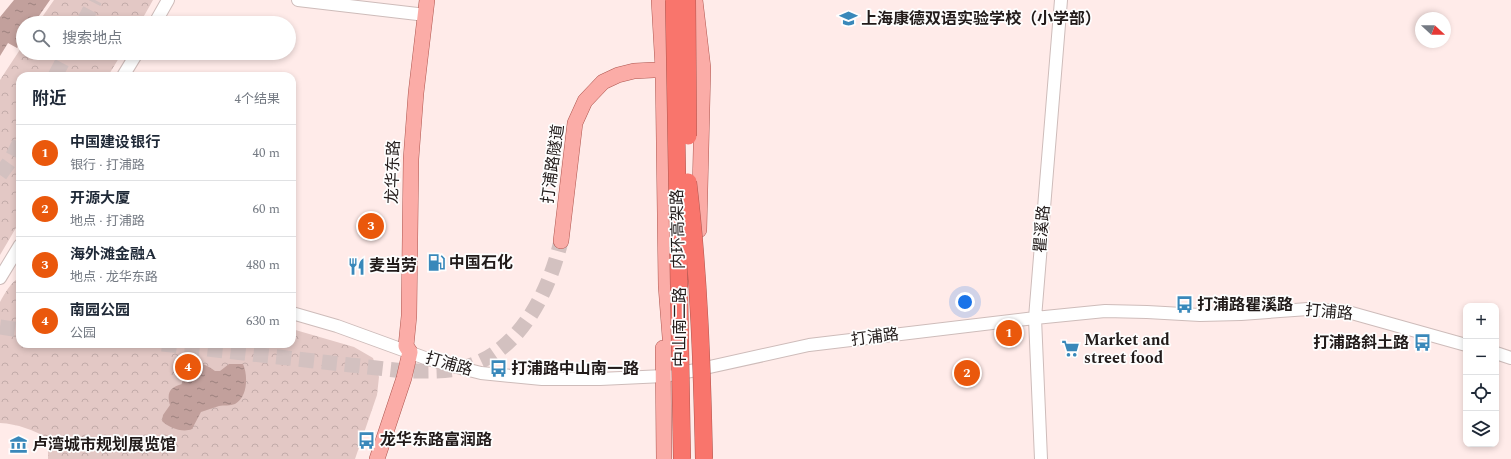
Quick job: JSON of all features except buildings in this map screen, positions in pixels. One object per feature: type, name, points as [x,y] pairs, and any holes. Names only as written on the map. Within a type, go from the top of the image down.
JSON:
[{"type":"highway","name":"内环高架路","points":[[674,0],[682,459]]},
{"type":"highway","name":"内环高架路","points":[[687,0],[691,459]]},
{"type":"highway","points":[[688,182],[698,287],[704,459]]},
{"type":"highway","points":[[672,459],[672,401],[680,336]]},
{"type":"main road","name":"龙华东路","points":[[377,459],[404,378],[409,316],[412,139],[427,0]]},
{"type":"main road","name":"中山南二路","points":[[659,0],[663,69],[666,286],[663,323],[668,375],[672,459]]},
{"type":"main road","name":"中山南二路","points":[[695,0],[703,68],[696,370],[707,388],[709,459]]},
{"type":"main road","name":"打浦路隧道","points":[[561,241],[575,123],[586,101],[602,82],[618,75],[634,71],[703,68]]},
{"type":"main road","name":"龙华东路","points":[[368,459],[406,349]]},
{"type":"main road","points":[[696,370],[696,459]]},
{"type":"main road","name":"中山南二路","points":[[664,459],[668,375]]},
{"type":"street","points":[[159,16],[168,0]]},
{"type":"street","points":[[298,0],[426,15]]},
{"type":"street","name":"瞿溪路","points":[[1041,459],[1035,318],[1061,0]]},
{"type":"street","points":[[125,72],[132,60]]},
{"type":"street","points":[[0,278],[16,254]]},
{"type":"street","name":"打浦路","points":[[296,314],[481,373],[519,378],[579,379],[668,375],[809,345],[1105,311],[1200,315],[1241,314],[1308,309],[1348,312],[1463,344]]},
{"type":"street","points":[[1499,354],[1511,358]]},
{"type":"green space","points":[[54,0],[153,0],[144,16],[43,16]]},
{"type":"green space","points":[[16,56],[16,60],[118,60],[110,72],[16,72],[16,228],[0,255],[0,80]]},
{"type":"green space","points":[[16,280],[16,348],[296,348],[296,330],[354,347],[373,358],[379,377],[377,395],[355,459],[48,459],[48,438],[25,428],[0,423],[0,302]]},
{"type":"water","points":[[14,0],[50,0],[39,16],[16,16],[16,47],[8,43],[0,56],[0,17]]},
{"type":"water","points":[[190,357],[195,358],[215,371],[220,371],[229,364],[243,364],[246,374],[246,386],[245,391],[239,401],[235,404],[219,406],[201,412],[192,429],[180,430],[172,428],[162,421],[163,415],[170,405],[169,393],[172,389],[182,384],[186,363]]},
{"type":"tunnel","points":[[87,16],[95,0]]},
{"type":"tunnel","points":[[57,72],[63,60]]},
{"type":"tunnel","points":[[0,175],[16,150]]},
{"type":"tunnel","points":[[198,348],[404,371],[441,371],[462,368],[482,361],[500,349],[515,335],[539,300],[556,261],[561,241]]},
{"type":"tunnel","points":[[0,327],[16,329]]},
{"type":"place","name":"上海康德双语实验学校（小学部）","points":[[848,19]]},
{"type":"place","name":"海外滩金融A","points":[[371,226]]},
{"type":"place","name":"中国石化","points":[[436,263]]},
{"type":"place","name":"麦当劳","points":[[356,266]]},
{"type":"place","name":"打浦路瞿溪路","points":[[1184,305]]},
{"type":"place","name":"中国建设银行","points":[[1009,333]]},
{"type":"place","name":"打浦路斜土路","points":[[1422,343]]},
{"type":"place","name":"Market and street food","points":[[1071,349]]},
{"type":"place","name":"南园公园","points":[[188,367]]},
{"type":"place","name":"打浦路中山南一路","points":[[498,369]]},
{"type":"place","name":"开源大厦","points":[[967,373]]},
{"type":"place","name":"龙华东路富润路","points":[[367,440]]},
{"type":"place","name":"卢湾城市规划展览馆","points":[[19,445]]}]
